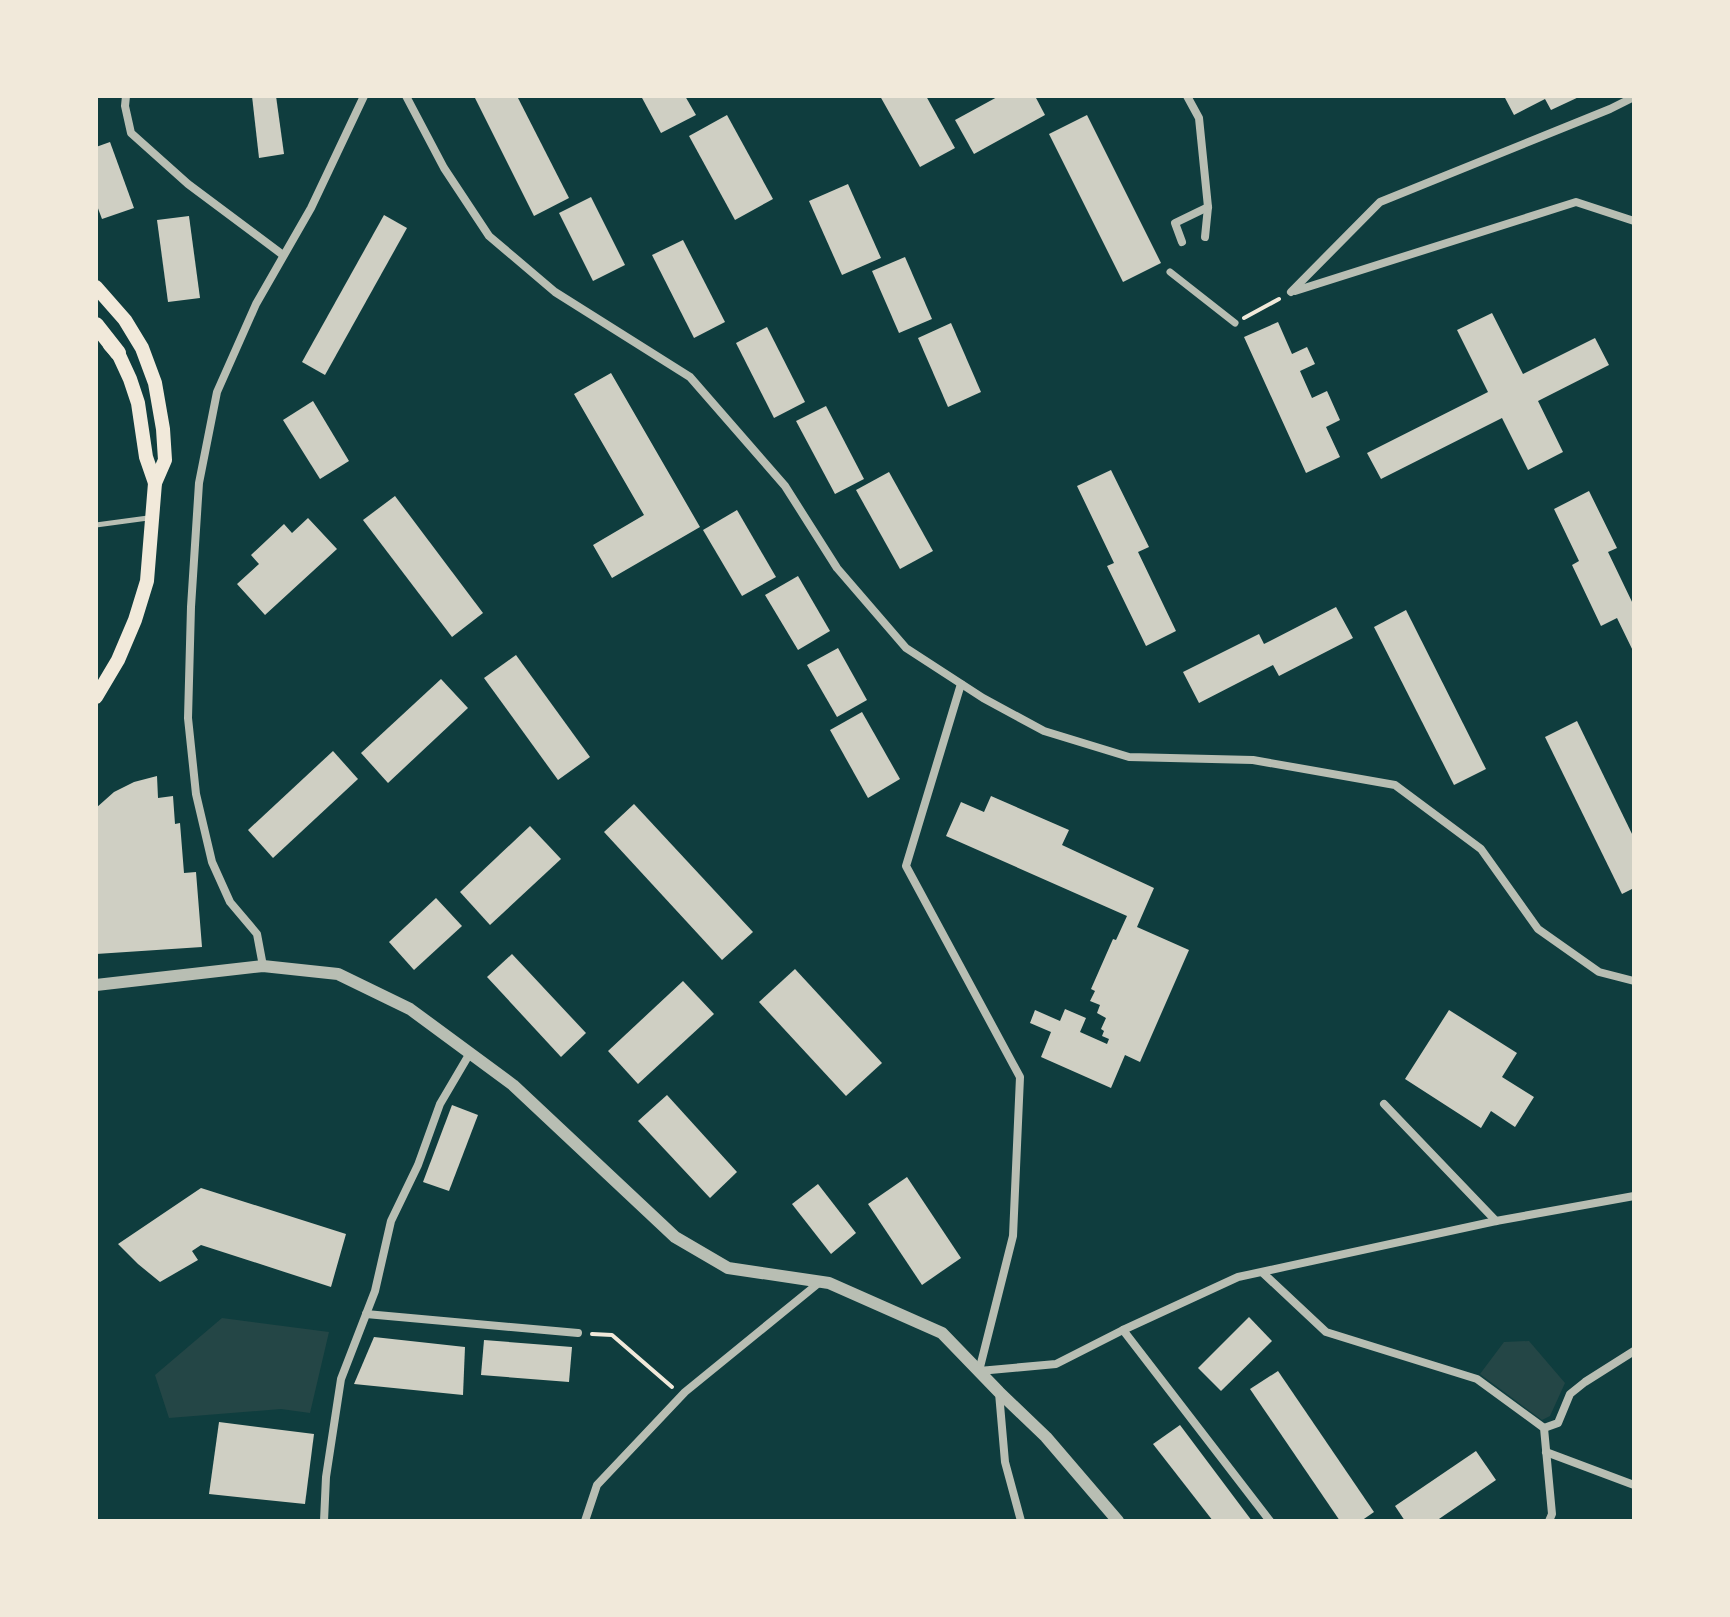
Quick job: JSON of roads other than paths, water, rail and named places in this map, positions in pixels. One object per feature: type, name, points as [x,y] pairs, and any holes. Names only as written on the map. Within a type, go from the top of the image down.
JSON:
[{"type":"highway","points":[[96,325],[118,353]]},
{"type":"main road","points":[[96,287],[125,320],[142,348],[155,383],[165,460],[155,483],[147,581],[118,660],[96,697]]},
{"type":"main road","points":[[96,332],[118,353],[130,379],[138,403],[146,457],[155,483]]},
{"type":"street","points":[[126,96],[131,133],[188,184],[283,255]]},
{"type":"street","points":[[263,966],[257,934],[230,902],[212,862],[196,794],[188,718],[199,483],[217,392],[256,304],[311,208],[364,96]]},
{"type":"street","points":[[406,96],[444,168],[489,236],[555,292],[690,377],[785,486],[837,568],[906,648],[961,684],[1044,731],[1129,757],[1253,760],[1395,785],[1481,849],[1538,929],[1599,972],[1634,981]]},
{"type":"street","points":[[1187,96],[1199,118],[1208,207],[1205,237]]},
{"type":"street","points":[[1634,97],[1380,202],[1291,292],[1576,202],[1634,221]]},
{"type":"street","points":[[1182,242],[1175,223],[1208,207]]},
{"type":"street","points":[[1170,272],[1235,323]]},
{"type":"street","points":[[961,684],[906,866],[1020,1077],[1013,1236],[979,1371]]},
{"type":"street","points":[[96,985],[263,966],[338,974],[410,1009],[513,1085],[675,1237],[728,1268],[829,1283],[942,1333],[1046,1437],[1118,1521]]},
{"type":"street","points":[[324,1521],[326,1477],[341,1379],[375,1291],[391,1221],[418,1165],[440,1104],[470,1053]]},
{"type":"street","points":[[1384,1104],[1496,1221]]},
{"type":"street","points":[[979,1371],[1056,1364],[1238,1277],[1496,1221],[1634,1196]]},
{"type":"street","points":[[1263,1273],[1326,1332],[1477,1379],[1544,1428],[1552,1514],[1549,1521]]},
{"type":"street","points":[[585,1521],[597,1485],[685,1392],[821,1282]]},
{"type":"street","points":[[366,1314],[578,1333]]},
{"type":"street","points":[[1123,1330],[1270,1521]]},
{"type":"street","points":[[1544,1428],[1558,1423],[1570,1394],[1634,1351]]},
{"type":"street","points":[[999,1392],[1005,1462],[1021,1521]]},
{"type":"street","points":[[1546,1452],[1634,1485]]},
{"type":"lane","points":[[96,525],[153,517]]}]
